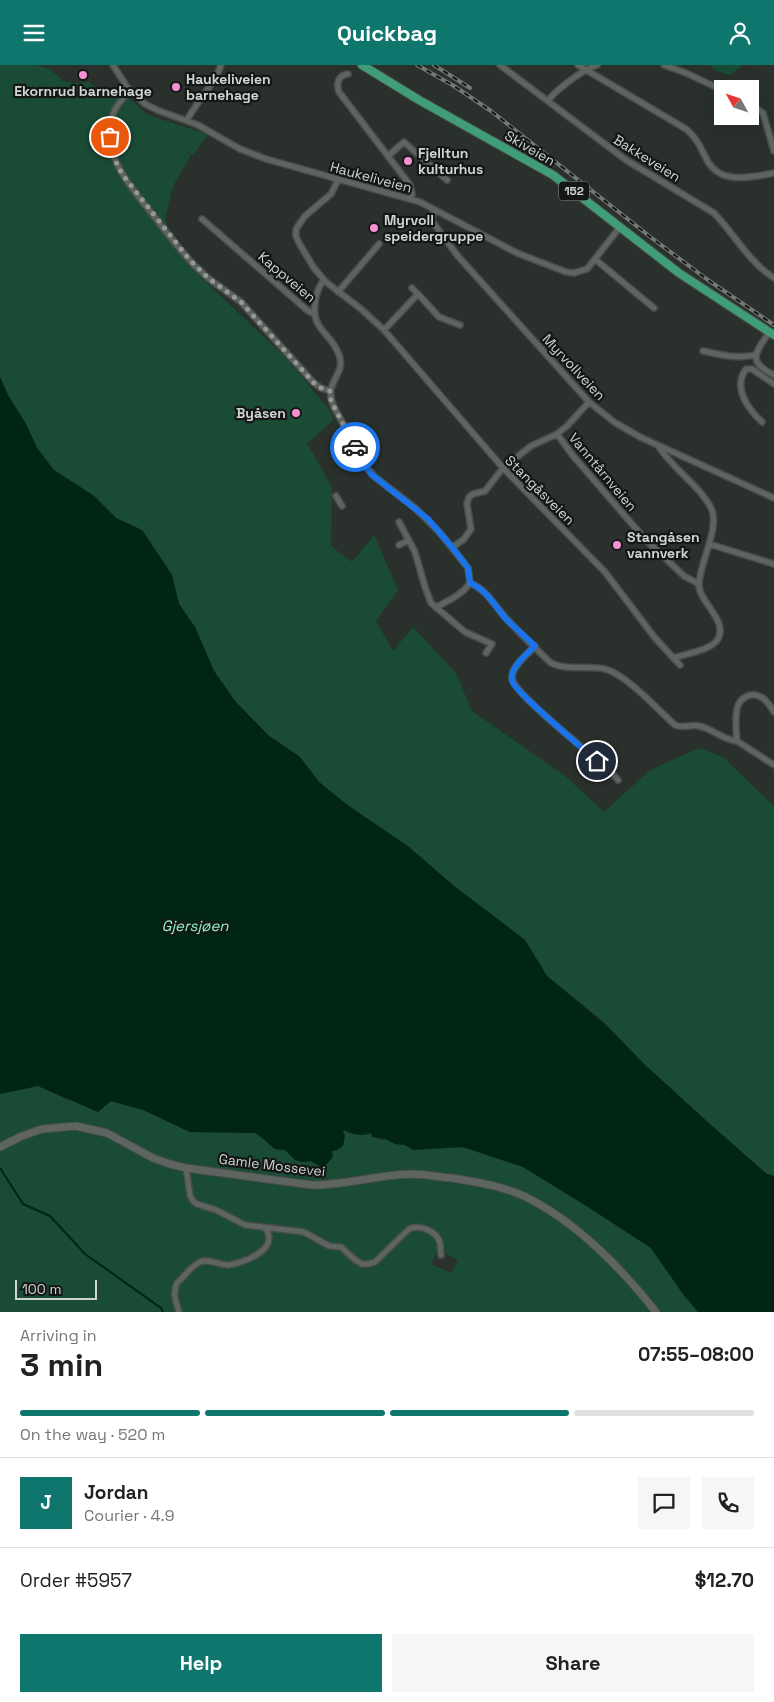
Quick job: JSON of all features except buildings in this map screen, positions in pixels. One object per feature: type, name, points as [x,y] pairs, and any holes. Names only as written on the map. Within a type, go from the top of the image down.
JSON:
[{"type":"main road","name":"Skiveien","points":[[362,65],[546,171],[679,273],[770,336]]},
{"type":"main road","name":"Gamle Mossevei","points":[[0,1147],[42,1129],[76,1126],[107,1133],[153,1158],[186,1168],[312,1185],[333,1185],[413,1174],[466,1180],[508,1191],[555,1214],[626,1276],[656,1312]]},
{"type":"street","name":"Haukeliveien","points":[[113,65],[130,91],[149,106],[198,125],[249,153],[420,202],[517,253],[566,272],[581,272],[587,269],[596,260],[620,227]]},
{"type":"street","points":[[187,120],[221,65]]},
{"type":"street","name":"Bakkeveien","points":[[500,65],[626,160],[714,213],[752,260],[762,270],[774,277]]},
{"type":"street","points":[[578,65],[686,129],[698,140],[712,167],[720,174],[736,177],[774,173]]},
{"type":"street","points":[[548,101],[555,93],[586,69],[597,65]]},
{"type":"street","points":[[664,65],[714,86]]},
{"type":"street","points":[[348,73],[342,75],[339,79],[339,92],[410,185],[411,199]]},
{"type":"street","points":[[130,91],[118,107],[110,131],[112,152],[122,174],[194,265],[208,278],[237,298],[314,383],[330,391],[334,407],[367,468],[375,477],[428,519],[468,568],[470,583],[462,593],[437,607]]},
{"type":"street","points":[[759,110],[763,113],[774,151]]},
{"type":"street","points":[[388,156],[404,142],[447,180]]},
{"type":"street","name":"Stangåsveien","points":[[338,180],[332,192],[304,216],[296,229],[298,243],[324,280],[384,330],[502,468],[605,572],[655,638],[680,665]]},
{"type":"street","name":"Myrvollveien","points":[[434,210],[432,221],[457,255],[589,402],[614,422],[658,446],[774,498]]},
{"type":"street","name":"Kappveien","points":[[202,219],[306,310],[314,314],[316,321],[337,350],[341,360],[330,391]]},
{"type":"street","points":[[338,292],[379,244]]},
{"type":"street","points":[[596,260],[654,307]]},
{"type":"street","points":[[314,314],[319,286],[324,280]]},
{"type":"street","points":[[412,288],[438,317],[460,325]]},
{"type":"street","points":[[384,330],[418,294]]},
{"type":"street","name":"Skiveien","points":[[755,355],[770,336]]},
{"type":"street","points":[[703,351],[725,357],[741,358],[755,355],[759,366],[774,375]]},
{"type":"street","points":[[762,423],[744,401],[742,374],[746,369],[752,369],[774,384]]},
{"type":"street","points":[[452,547],[464,539],[471,529],[467,504],[469,497],[485,491],[502,468],[531,446],[557,434],[589,402]]},
{"type":"street","name":"Vanntårnveien","points":[[557,434],[574,457],[645,539],[684,576],[699,585]]},
{"type":"street","points":[[658,446],[665,456],[706,499],[714,515],[699,585],[703,597],[718,623],[719,635],[715,643],[701,650],[673,658]]},
{"type":"street","points":[[336,496],[342,506]]},
{"type":"street","points":[[399,522],[418,561],[431,603],[466,632],[492,643],[486,653]]},
{"type":"street","points":[[399,545],[409,540]]},
{"type":"street","points":[[709,544],[774,564]]},
{"type":"street","points":[[470,583],[486,593],[507,620],[551,663],[559,666],[596,667],[617,674],[675,725],[680,727],[699,726],[712,730],[731,740],[737,741],[774,765]]},
{"type":"street","points":[[535,646],[516,667],[512,674],[512,682],[537,708],[618,780]]},
{"type":"street","points":[[737,741],[737,708],[741,700],[750,695],[760,696],[774,712]]},
{"type":"street","points":[[186,1168],[190,1195],[193,1201],[245,1225],[265,1229],[304,1232],[329,1245],[341,1247],[354,1259],[368,1264],[375,1262],[409,1229],[414,1227],[422,1228],[436,1236],[440,1242],[441,1255]]},
{"type":"street","points":[[179,1312],[174,1295],[177,1283],[200,1262],[206,1261],[227,1265],[256,1256],[266,1247],[269,1240],[269,1234],[265,1229]]},
{"type":"shaded area","points":[[0,65],[36,65],[50,69],[63,81],[74,83],[89,82],[103,94],[115,96],[122,91],[148,115],[208,134],[193,155],[178,146],[191,155],[173,186],[165,220],[189,266],[283,355],[332,413],[333,421],[307,443],[332,487],[331,546],[352,562],[374,535],[398,590],[376,621],[393,651],[413,627],[456,673],[472,711],[564,775],[604,812],[650,770],[699,748],[723,757],[774,806],[774,1176],[767,1174],[711,1125],[644,1064],[604,1022],[547,976],[525,940],[454,886],[409,847],[346,804],[319,782],[300,757],[268,735],[235,701],[214,671],[195,627],[179,604],[172,575],[142,530],[116,518],[94,496],[54,470],[37,448],[0,377]]},
{"type":"shaded area","points":[[710,65],[741,66],[731,75],[716,71]]},
{"type":"shaded area","points":[[38,1086],[68,1100],[111,1101],[143,1110],[190,1132],[256,1133],[275,1149],[285,1150],[302,1162],[311,1161],[316,1165],[343,1143],[344,1130],[350,1133],[371,1133],[381,1140],[385,1139],[395,1144],[405,1145],[413,1150],[463,1147],[523,1167],[651,1248],[698,1312],[0,1312],[0,1094]],"holes":[[[438,1250],[458,1260],[452,1273],[431,1264]]]},
{"type":"water","name":"Gjersjøen","points":[[0,377],[37,448],[54,470],[94,496],[116,518],[142,530],[172,575],[179,604],[195,627],[214,671],[235,701],[268,735],[300,757],[319,782],[346,804],[409,847],[454,886],[525,940],[547,976],[606,1025],[644,1064],[711,1125],[767,1174],[774,1176],[774,1312],[698,1312],[651,1248],[523,1167],[463,1147],[413,1150],[405,1145],[372,1137],[371,1133],[357,1135],[344,1130],[343,1146],[332,1151],[333,1157],[323,1168],[311,1161],[302,1162],[295,1160],[285,1150],[275,1149],[256,1133],[190,1132],[143,1110],[111,1101],[98,1112],[38,1086],[0,1094]]},
{"type":"waterway","points":[[0,1168],[23,1204],[50,1216],[85,1254],[161,1308],[163,1312]]},
{"type":"railway","points":[[417,65],[454,86],[491,111],[653,239],[708,280],[774,325]]},
{"type":"railway","points":[[434,65],[470,88]]},
{"type":"way so far","points":[[110,137],[111,147],[118,168],[179,248],[208,278],[241,302],[314,383],[330,391],[331,401],[355,447]]},
{"type":"place","name":"Ekornrud barnehage","points":[[83,75]]},
{"type":"place","name":"Haukeliveien barnehage","points":[[176,87]]},
{"type":"place","name":"Fjelltun kulturhus","points":[[408,161]]},
{"type":"place","name":"Myrvoll speidergruppe","points":[[374,228]]},
{"type":"place","name":"Byåsen","points":[[296,413]]},
{"type":"place","name":"Stangåsen vannverk","points":[[617,545]]},
{"type":"route","points":[[355,447],[371,474],[428,519],[468,568],[470,583],[486,593],[507,620],[535,646],[516,667],[512,674],[512,682],[537,708],[597,761]]}]
